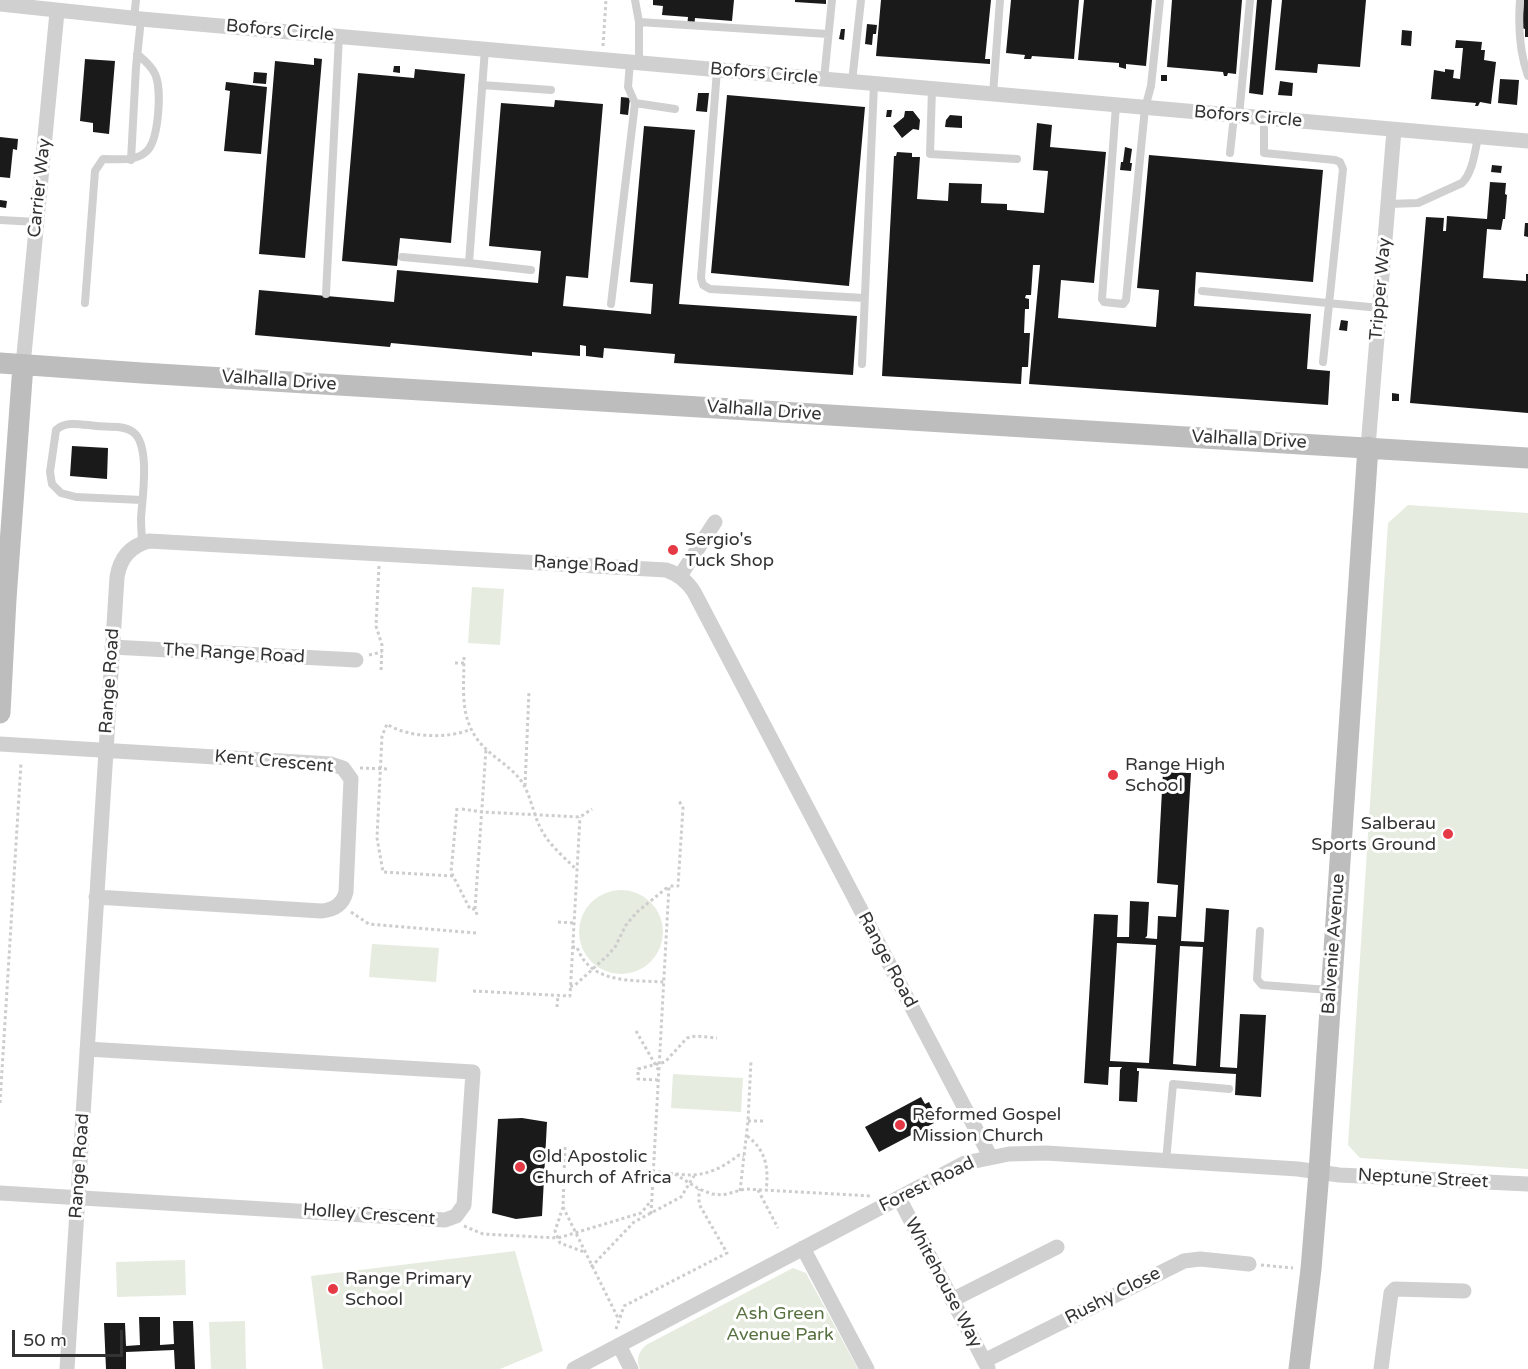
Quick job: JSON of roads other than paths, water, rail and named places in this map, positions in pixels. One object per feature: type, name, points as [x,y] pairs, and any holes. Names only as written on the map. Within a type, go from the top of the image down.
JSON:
[{"type":"main road","name":"Valhalla Drive","points":[[0,363],[1528,458]]},
{"type":"main road","points":[[0,713],[3,598],[23,365]]},
{"type":"main road","name":"Balvenie Avenue","points":[[1299,1369],[1311,1269],[1319,1172],[1368,447]]},
{"type":"street","name":"Bofors Circle","points":[[0,4],[57,12],[1528,141]]},
{"type":"street","name":"Carrier Way","points":[[23,365],[57,12]]},
{"type":"street","name":"Tripper Way","points":[[1368,447],[1394,130]]},
{"type":"street","points":[[680,576],[715,522]]},
{"type":"street","name":"Range Road","points":[[67,1369],[118,569],[128,552],[142,543],[156,540],[666,570],[680,576],[694,592],[990,1156]]},
{"type":"street","name":"The Range Road","points":[[112,647],[356,660]]},
{"type":"street","name":"Kent Crescent","points":[[0,744],[331,764],[343,768],[351,779],[346,892],[339,904],[328,910],[96,897]]},
{"type":"street","name":"Holley Crescent","points":[[0,1193],[445,1220],[456,1216],[461,1211],[465,1198],[473,1072],[87,1049]]},
{"type":"street","name":"Forest Road","points":[[574,1369],[616,1342],[803,1248],[898,1197],[965,1163],[990,1156],[1046,1153],[1319,1172]]},
{"type":"street","name":"Neptune Street","points":[[1319,1172],[1339,1175],[1528,1184]]},
{"type":"street","name":"Whitehouse Way","points":[[898,1197],[986,1365]]},
{"type":"street","points":[[952,1300],[1057,1247]]},
{"type":"street","points":[[803,1248],[867,1369]]},
{"type":"street","name":"Rushy Close","points":[[986,1365],[1184,1261],[1200,1259],[1249,1264]]},
{"type":"street","points":[[1381,1369],[1391,1293],[1395,1289],[1464,1291]]},
{"type":"street","points":[[616,1342],[631,1369]]},
{"type":"lane","points":[[131,160],[137,54],[135,0]]},
{"type":"lane","points":[[611,304],[634,103],[628,87],[639,22],[635,0]]},
{"type":"lane","points":[[825,79],[832,0]]},
{"type":"lane","points":[[852,82],[861,0]]},
{"type":"lane","points":[[993,94],[1000,0]]},
{"type":"lane","points":[[1116,105],[1102,299],[1104,302],[1123,304],[1126,300],[1145,108],[1151,86],[1160,0]]},
{"type":"lane","points":[[1230,153],[1250,0]]},
{"type":"lane","points":[[1520,0],[1518,37],[1521,56],[1528,76]]},
{"type":"lane","points":[[639,22],[828,34]]},
{"type":"lane","points":[[326,294],[339,36]]},
{"type":"lane","points":[[469,263],[485,49]]},
{"type":"lane","points":[[85,303],[95,171],[104,159],[131,160],[147,151],[153,142],[157,125],[156,76],[150,65],[137,54]]},
{"type":"lane","points":[[717,70],[700,278],[703,285],[710,290],[864,298]]},
{"type":"lane","points":[[862,364],[874,84]]},
{"type":"lane","points":[[482,85],[551,90]]},
{"type":"lane","points":[[932,89],[930,154],[1017,159]]},
{"type":"lane","points":[[634,103],[675,110]]},
{"type":"lane","points":[[1264,119],[1264,153],[1335,160],[1342,165],[1323,362]]},
{"type":"lane","points":[[1388,204],[1418,203],[1462,183],[1466,180],[1478,137]]},
{"type":"lane","points":[[0,220],[37,222]]},
{"type":"lane","points":[[402,256],[531,270]]},
{"type":"lane","points":[[1202,291],[1380,308]]},
{"type":"lane","points":[[142,500],[61,493],[52,484],[50,472],[56,430],[66,424],[119,427],[133,432],[140,441],[142,449],[142,500],[142,543]]},
{"type":"lane","points":[[1260,931],[1257,980],[1262,985],[1331,990]]},
{"type":"lane","points":[[1166,1162],[1173,1084],[1229,1089]]},
{"type":"place","name":"Sergio's Tuck Shop","points":[[673,550]]},
{"type":"place","name":"Range High School","points":[[1113,775]]},
{"type":"place","name":"Salberau Sports Ground","points":[[1448,834]]},
{"type":"place","name":"Reformed Gospel Mission Church","points":[[900,1125]]},
{"type":"place","name":"Old Apostolic Church of Africa","points":[[520,1167]]},
{"type":"place","name":"Range Primary School","points":[[333,1289]]},
{"type":"park label","name":"Ash Green Avenue Park","points":[[780,1324]]}]
